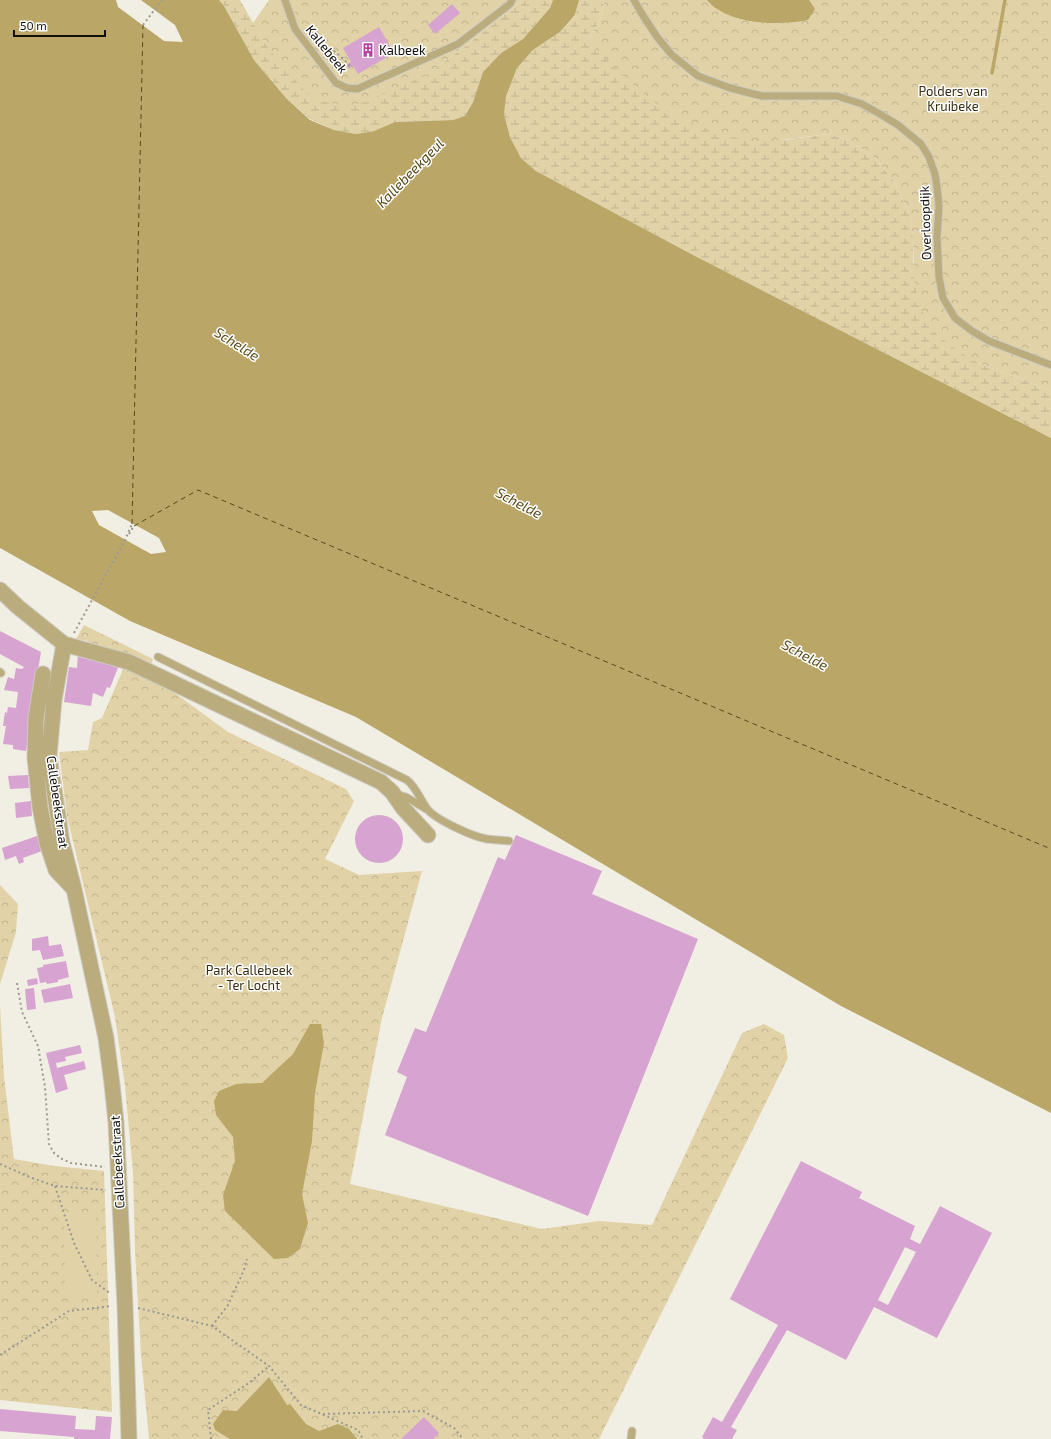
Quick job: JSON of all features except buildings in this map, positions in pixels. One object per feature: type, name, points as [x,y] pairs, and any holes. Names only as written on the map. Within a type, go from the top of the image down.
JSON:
[{"type":"street","points":[[0,591],[18,608],[64,644],[111,656],[136,665],[381,782],[392,792],[403,808],[428,835]]},
{"type":"street","name":"Callebeekstraat","points":[[64,644],[54,700],[50,756],[62,842],[74,889],[106,1038],[112,1084],[125,1305],[129,1439]]},
{"type":"street","name":"Callebeekstraat","points":[[43,674],[36,718],[35,758],[40,807],[47,843],[56,870],[74,889]]},
{"type":"lane","name":"Kallebeek","points":[[285,0],[295,29],[336,83],[347,88],[357,89],[458,44],[504,9],[512,0]]},
{"type":"lane","name":"Overloopdijk","points":[[634,0],[657,36],[672,55],[698,76],[730,88],[762,96],[837,96],[862,104],[880,114],[898,125],[921,144],[929,157],[935,174],[937,187],[939,206],[937,237],[938,277],[943,298],[955,318],[972,331],[989,341],[1051,365]]},
{"type":"lane","points":[[158,657],[407,780],[414,785],[423,804],[437,818],[486,839],[509,841]]},
{"type":"lane","points":[[392,792],[406,797],[429,811]]},
{"type":"path","points":[[143,25],[162,0]]},
{"type":"path","points":[[317,58],[333,50],[351,64],[340,71]]},
{"type":"path","points":[[64,644],[73,634],[133,525]]},
{"type":"path","points":[[17,983],[22,1012],[38,1046],[45,1087],[49,1144],[54,1153],[70,1163],[118,1168]]},
{"type":"path","points":[[0,1164],[55,1186],[119,1191]]},
{"type":"path","points":[[55,1186],[74,1243],[92,1280],[125,1305]]},
{"type":"path","points":[[212,1326],[228,1305],[244,1270],[247,1259]]},
{"type":"path","points":[[0,1355],[69,1311],[125,1305],[212,1326],[269,1366],[302,1405],[358,1430],[363,1439]]},
{"type":"path","points":[[211,1439],[208,1410],[249,1383],[269,1366]]},
{"type":"path","points":[[322,1414],[423,1411],[454,1428],[463,1439]]},
{"type":"green space","points":[[219,0],[240,0],[266,45],[426,75],[523,0],[553,0],[550,8],[523,39],[501,53],[483,72],[473,102],[465,116],[453,120],[395,122],[374,131],[356,134],[334,130],[310,119],[286,98],[254,60],[224,6]]},
{"type":"green space","points":[[269,0],[523,0],[426,75],[360,104],[345,105],[324,102],[308,95],[266,45],[253,23]]},
{"type":"green space","points":[[579,0],[604,0],[599,21],[595,30],[588,39],[784,140],[828,134],[848,140],[874,157],[894,181],[910,215],[913,237],[913,264],[978,363],[1051,391],[1051,438],[695,256],[536,171],[521,158],[510,137],[504,114],[505,96],[517,68],[533,50],[560,32],[575,16]]},
{"type":"green space","name":"Polders van Kruibeke","points":[[604,0],[1051,0],[1051,391],[978,363],[958,351],[936,334],[920,307],[914,280],[913,237],[910,215],[894,181],[874,157],[848,140],[828,134],[756,143],[716,133],[674,117],[638,89],[595,48],[588,39],[595,30],[599,21]]},
{"type":"green space","points":[[84,625],[153,659],[151,664],[87,643],[88,641],[76,639]]},
{"type":"green space","name":"Park Callebeek - Ter Locht","points":[[125,665],[157,680],[228,732],[346,789],[354,801],[325,859],[359,875],[422,871],[382,1018],[350,1184],[542,1229],[599,1221],[652,1225],[742,1033],[764,1024],[784,1035],[788,1058],[599,1439],[149,1439],[141,1355],[135,1251],[133,1172],[125,1086],[115,1017],[67,816],[59,752],[88,750],[93,722],[102,718]]},
{"type":"green space","points":[[0,885],[18,904],[16,932],[0,984]]},
{"type":"green space","points":[[0,1005],[4,1077],[14,1159],[54,1166],[104,1171],[112,1412],[0,1400]]},
{"type":"green space","points":[[64,1216],[96,1216],[97,1293],[65,1294]]},
{"type":"water","points":[[0,0],[219,0],[224,6],[254,60],[286,98],[310,120],[334,130],[356,134],[374,131],[395,122],[453,120],[465,116],[473,102],[483,72],[501,53],[523,39],[550,8],[553,0],[579,0],[575,15],[560,32],[533,50],[517,68],[506,96],[504,114],[510,137],[521,158],[536,171],[695,256],[1051,438],[1051,1113],[841,1006],[356,717],[130,621],[0,548]]},
{"type":"water","points":[[707,0],[809,0],[815,9],[808,20],[798,22],[774,23],[750,21],[728,15],[715,8]]},
{"type":"water","points":[[310,1024],[321,1024],[324,1043],[315,1093],[312,1141],[302,1194],[308,1223],[300,1249],[288,1258],[274,1259],[225,1211],[223,1195],[235,1161],[233,1137],[216,1115],[214,1101],[219,1091],[236,1084],[262,1083],[293,1054]]},
{"type":"water","points":[[269,1377],[287,1405],[290,1404],[306,1424],[319,1431],[338,1424],[349,1429],[357,1439],[230,1439],[215,1430],[213,1424],[223,1410],[237,1411]]},
{"type":"pier","points":[[116,0],[141,0],[175,25],[183,42],[164,41],[118,7]]},
{"type":"pier","points":[[108,510],[159,538],[166,552],[151,554],[99,525],[92,511]]},
{"type":"waterway","points":[[992,73],[1005,0]]},
{"type":"ferry route","points":[[132,524],[143,25]]},
{"type":"ferry route","points":[[134,526],[198,490],[1051,849]]},
{"type":"place","name":"Kalbeek","points":[[368,50]]},
{"type":"water label","name":"Kallebeekgeul","points":[[410,173]]},
{"type":"water label","name":"Schelde","points":[[237,344]]},
{"type":"water label","name":"Schelde","points":[[519,503]]},
{"type":"water label","name":"Schelde","points":[[805,655]]}]
